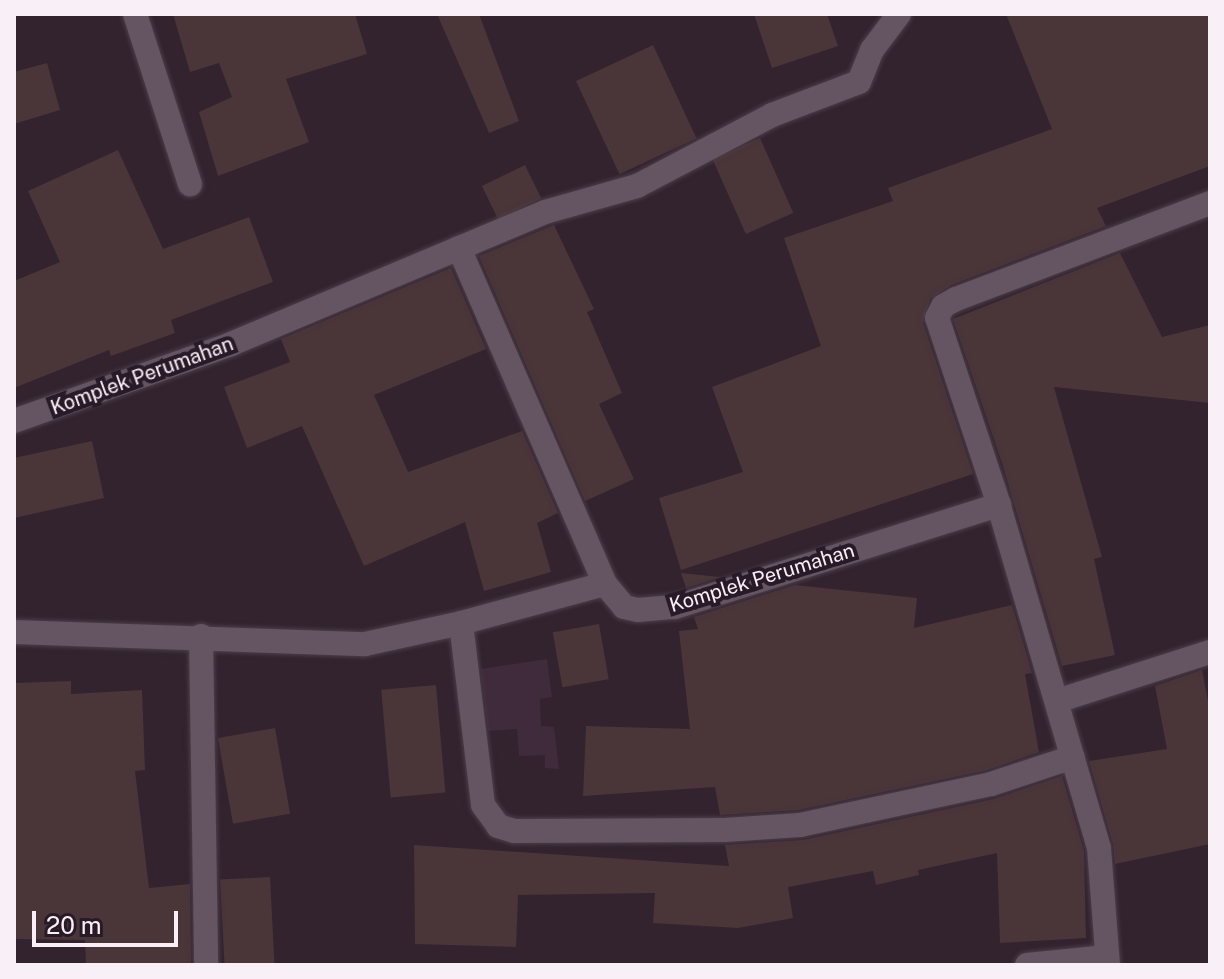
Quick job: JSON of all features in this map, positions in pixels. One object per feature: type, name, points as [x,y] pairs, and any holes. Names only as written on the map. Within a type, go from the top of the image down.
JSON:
[{"type":"street","points":[[135,14],[190,184]]},
{"type":"street","name":"Komplek Perumahan","points":[[14,421],[231,344],[545,212],[637,186],[772,115],[859,82],[872,50],[899,14]]},
{"type":"street","points":[[1027,965],[1108,961],[1099,848],[999,505],[939,327],[938,312],[956,299],[1210,203]]},
{"type":"street","points":[[14,632],[365,644],[461,623],[605,584],[459,248]]},
{"type":"street","name":"Komplek Perumahan","points":[[605,584],[624,607],[638,610],[675,607],[999,505]]},
{"type":"street","points":[[461,623],[483,805],[498,826],[514,831],[725,830],[800,825],[991,784],[1073,757]]},
{"type":"street","points":[[201,636],[206,965]]},
{"type":"street","points":[[1057,701],[1210,652]]},
{"type":"shaded area","points":[[547,659],[552,697],[540,699],[541,726],[554,727],[559,769],[545,768],[545,755],[519,756],[517,729],[488,731],[481,669]]},
{"type":"building","points":[[173,14],[355,14],[367,54],[286,79],[309,142],[218,176],[199,112],[232,97],[219,63],[190,72]]},
{"type":"building","points":[[437,14],[479,14],[519,121],[489,133]]},
{"type":"building","points":[[754,14],[827,14],[838,46],[772,68]]},
{"type":"building","points":[[1006,14],[1210,14],[1210,166],[1097,208],[1106,226],[951,285],[930,299],[923,323],[973,474],[681,570],[659,498],[743,472],[712,387],[821,346],[784,238],[893,201],[888,188],[1052,129]]},
{"type":"building","points":[[653,45],[697,138],[619,174],[576,81]]},
{"type":"building","points":[[47,63],[60,110],[14,124],[14,72]]},
{"type":"building","points":[[760,138],[793,213],[746,234],[712,159]]},
{"type":"building","points":[[118,150],[163,249],[249,217],[273,282],[171,320],[175,333],[111,356],[109,350],[14,388],[14,281],[60,262],[28,191]]},
{"type":"building","points":[[525,165],[541,198],[498,219],[482,186]]},
{"type":"building","points":[[554,225],[594,309],[587,312],[622,393],[599,404],[634,479],[585,501],[479,256]]},
{"type":"building","points":[[1120,253],[1162,337],[1210,325],[1210,403],[1054,387],[1102,557],[1094,559],[1115,655],[1062,666],[1002,463],[953,319]]},
{"type":"building","points":[[451,268],[486,349],[374,395],[408,472],[522,431],[558,513],[537,523],[551,572],[484,591],[465,522],[364,566],[302,426],[247,448],[224,387],[290,362],[281,339]]},
{"type":"building","points":[[92,441],[104,498],[14,518],[14,458]]},
{"type":"building","points":[[681,573],[720,577],[686,588]]},
{"type":"building","points":[[795,585],[917,598],[914,628],[1012,605],[1032,673],[1025,674],[1039,752],[987,770],[798,810],[720,815],[715,787],[583,796],[586,726],[690,729],[679,631],[698,629],[694,617]]},
{"type":"building","points":[[599,624],[609,679],[562,687],[553,632]]},
{"type":"building","points":[[1202,670],[1210,711],[1210,844],[1115,864],[1113,844],[1089,761],[1167,749],[1155,686]]},
{"type":"building","points":[[71,681],[71,694],[142,690],[145,770],[135,771],[149,888],[190,884],[191,965],[86,965],[85,940],[14,939],[14,683]]},
{"type":"building","points":[[436,685],[445,793],[391,797],[381,690]]},
{"type":"building","points":[[275,728],[290,814],[233,824],[218,738]]},
{"type":"building","points":[[1062,776],[1084,851],[1086,938],[1000,943],[997,853],[918,870],[919,875],[876,885],[873,871],[788,887],[793,918],[738,928],[653,923],[655,893],[518,895],[516,947],[415,944],[414,845],[729,866],[725,845],[803,840],[994,799]]},
{"type":"building","points":[[270,877],[275,965],[225,965],[220,880]]}]
